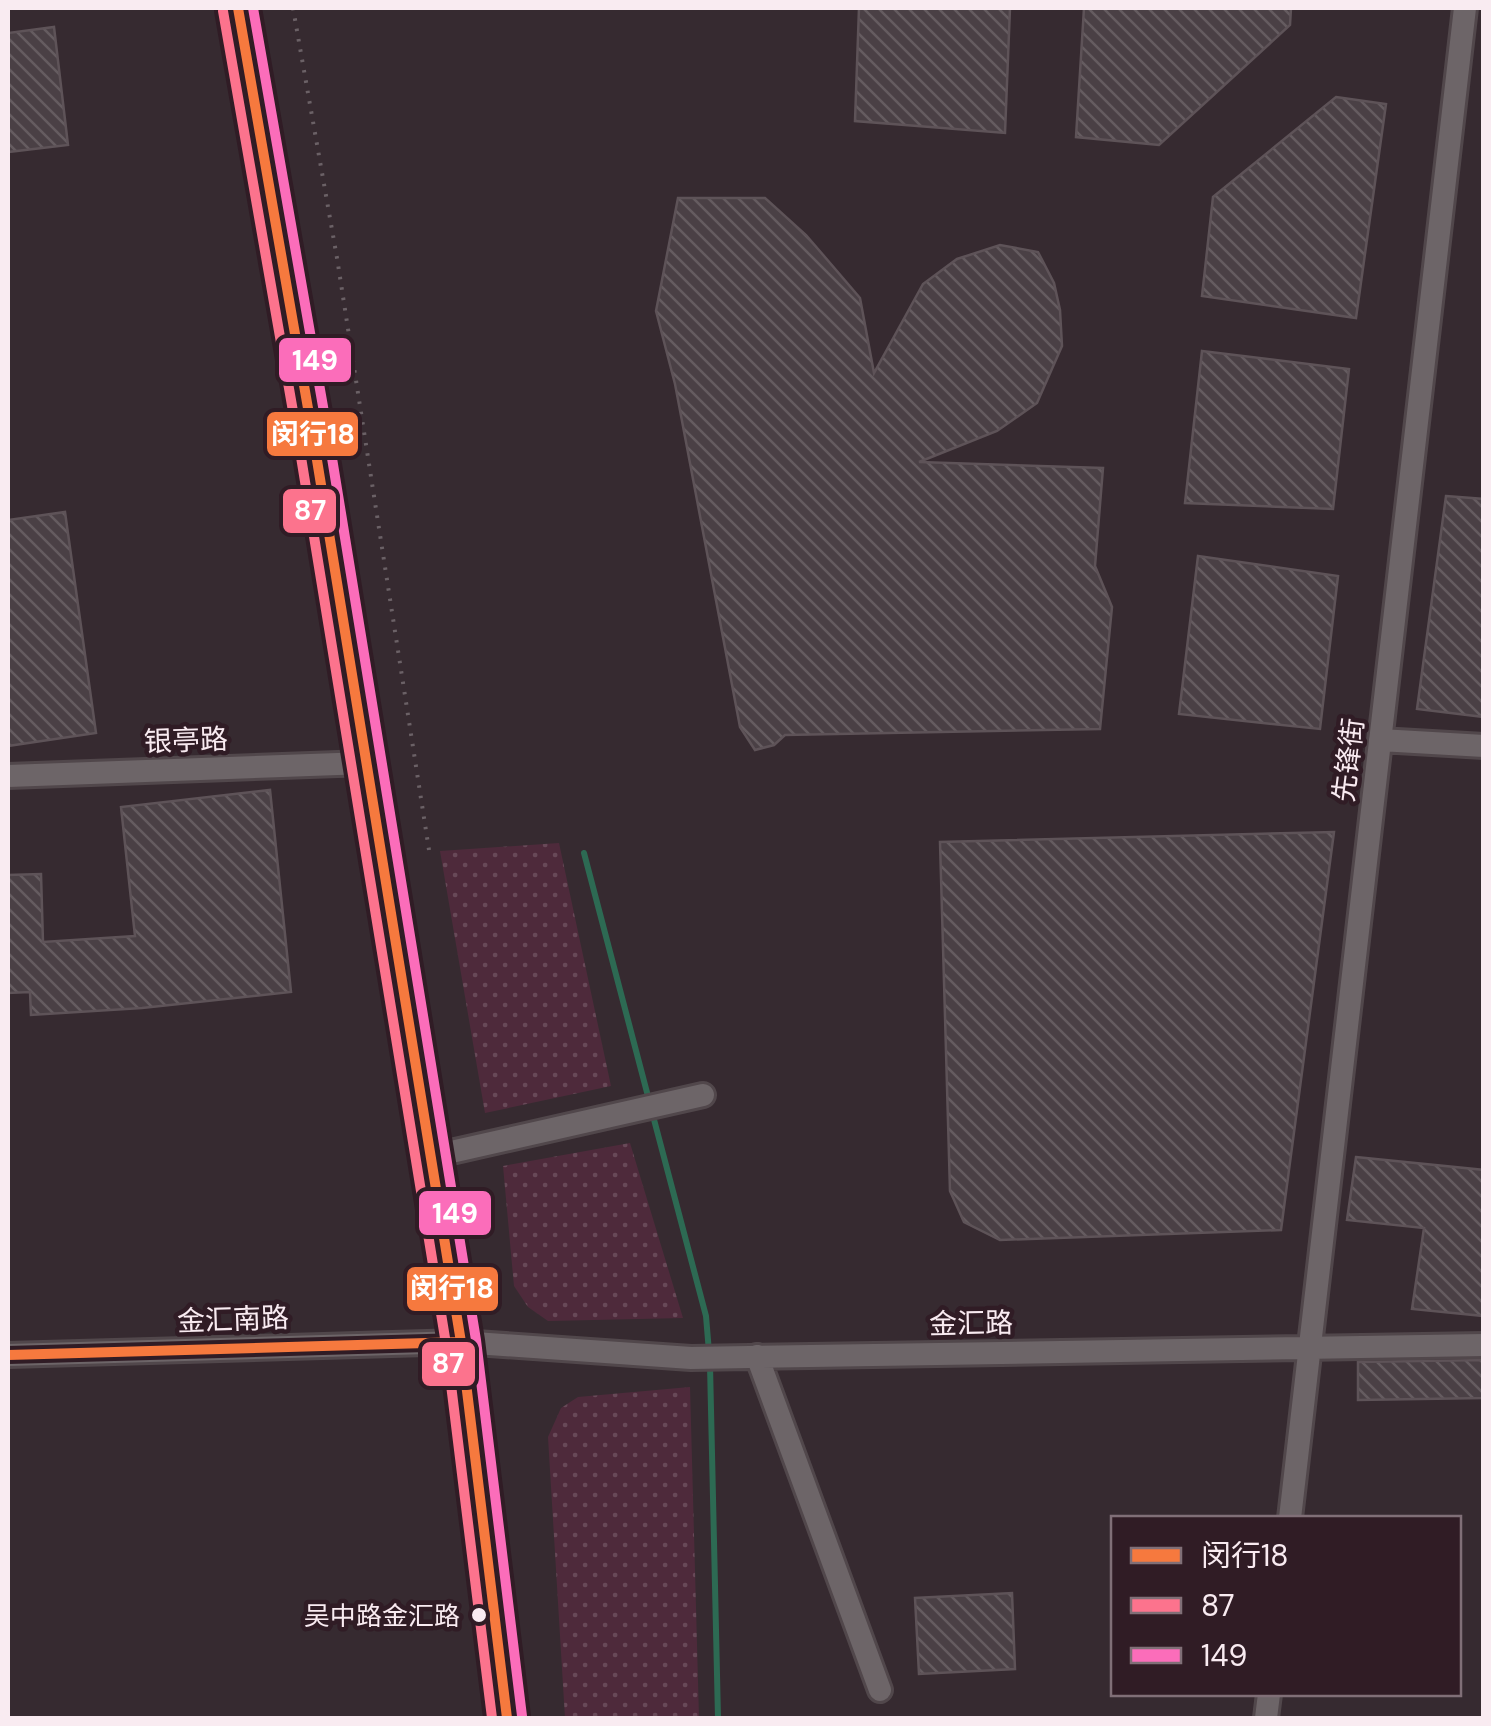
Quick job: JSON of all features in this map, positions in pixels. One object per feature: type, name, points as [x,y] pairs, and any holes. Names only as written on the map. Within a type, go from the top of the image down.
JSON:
[{"type":"main road","points":[[238,8],[316,454],[461,1342],[507,1718]]},
{"type":"street","name":"先锋街","points":[[1290,1516],[1465,8]]},
{"type":"street","points":[[1380,740],[1484,746]]},
{"type":"street","name":"银亭路","points":[[8,776],[366,763]]},
{"type":"street","points":[[429,1157],[697,1096]]},
{"type":"street","name":"金汇路","points":[[461,1342],[691,1358],[1484,1345]]},
{"type":"street","name":"金汇南路","points":[[8,1355],[461,1342]]},
{"type":"street","points":[[748,1356],[880,1690]]},
{"type":"path","points":[[294,8],[430,850]]},
{"type":"shaded area","points":[[559,843],[611,1086],[485,1113],[440,851]]},
{"type":"shaded area","points":[[630,1143],[683,1318],[548,1321],[528,1307],[514,1286],[503,1166]]},
{"type":"shaded area","points":[[690,1387],[699,1718],[565,1718],[548,1437],[561,1408],[578,1397]]},
{"type":"building","points":[[859,8],[1010,8],[1005,133],[855,121]]},
{"type":"building","points":[[1084,8],[1291,8],[1290,25],[1159,145],[1076,137]]},
{"type":"building","points":[[54,27],[68,145],[8,152],[8,33]]},
{"type":"building","points":[[1336,97],[1386,104],[1356,318],[1202,296],[1213,197]]},
{"type":"building","points":[[678,198],[765,198],[806,235],[860,298],[874,373],[923,284],[957,259],[1000,245],[1038,252],[1054,283],[1062,346],[1037,403],[997,431],[919,462],[1103,468],[1095,566],[1112,607],[1100,729],[785,735],[774,745],[755,750],[740,727],[675,384],[656,311]]},
{"type":"building","points":[[1202,351],[1349,369],[1333,509],[1185,503]]},
{"type":"building","points":[[1446,496],[1484,499],[1484,717],[1417,709]]},
{"type":"building","points":[[65,512],[96,733],[8,746],[8,520]]},
{"type":"building","points":[[1198,556],[1338,576],[1320,729],[1179,714]]},
{"type":"building","points":[[270,790],[291,992],[31,1015],[30,992],[8,993],[8,875],[41,874],[43,942],[135,936],[121,807]]},
{"type":"building","points":[[1334,832],[1281,1230],[1000,1240],[964,1222],[950,1191],[940,842]]},
{"type":"building","points":[[1356,1157],[1484,1170],[1484,1316],[1412,1309],[1424,1228],[1347,1220]]},
{"type":"building","points":[[1484,1360],[1484,1398],[1358,1400],[1358,1362]]},
{"type":"building","points":[[1012,1593],[1015,1669],[919,1674],[915,1598]]},
{"type":"waterway","points":[[584,853],[649,1100]]},
{"type":"waterway","points":[[652,1112],[706,1316],[709,1352]]},
{"type":"waterway","points":[[710,1365],[718,1718]]},
{"type":"transit line","name":"闵行18","points":[[238,8],[316,454],[461,1342],[507,1718]]},
{"type":"transit line","name":"149","points":[[253,8],[331,452],[476,1340],[522,1716]]},
{"type":"transit line","name":"87","points":[[223,11],[301,457],[446,1344],[492,1718]]},
{"type":"transit line","name":"闵行18","points":[[8,1355],[461,1342]]},
{"type":"place","name":"吴中路金汇路","points":[[479,1615]]}]
